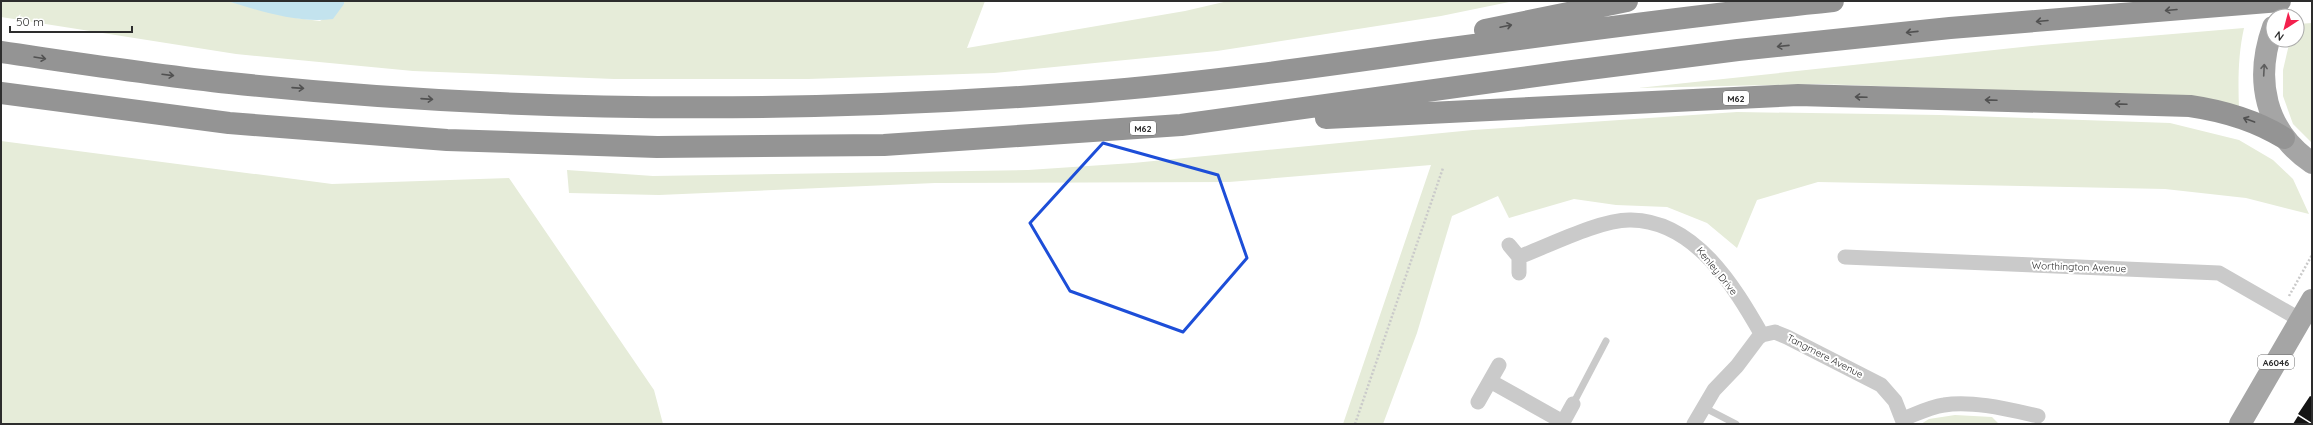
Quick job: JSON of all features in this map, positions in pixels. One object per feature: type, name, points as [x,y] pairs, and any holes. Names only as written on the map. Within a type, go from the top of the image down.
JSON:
[{"type":"highway","points":[[1290,70],[1627,1]]},
{"type":"highway","points":[[1,52],[231,83],[440,100],[663,108],[877,104],[1083,92],[1290,70],[1646,23],[1833,1]]},
{"type":"highway","name":"M62","points":[[1181,125],[1564,72],[1746,50],[1950,28],[2281,1]]},
{"type":"highway","name":"M62","points":[[1,93],[229,123],[447,140],[657,147],[884,145],[1181,125],[1798,95],[2190,106],[2212,109],[2245,119],[2269,128],[2284,138]]},
{"type":"main road","points":[[2268,48],[2263,72],[2264,90],[2274,122],[2284,138],[2312,164]]},
{"type":"main road","name":"A6046","points":[[2240,424],[2312,300]]},
{"type":"street","name":"Kenley Drive","points":[[1519,257],[1592,228],[1631,220],[1656,224],[1679,233],[1701,249],[1750,314],[1762,335]]},
{"type":"street","points":[[1508,245],[1519,257],[1520,273]]},
{"type":"street","name":"Worthington Avenue","points":[[1844,257],[2219,273],[2301,320]]},
{"type":"street","name":"Tangmere Avenue","points":[[1762,335],[1775,332],[1781,334],[1873,380],[1889,393],[1904,422]]},
{"type":"street","points":[[1694,424],[1702,406],[1714,390],[1738,366],[1754,343],[1762,335]]},
{"type":"street","points":[[1478,402],[1499,364]]},
{"type":"street","points":[[1490,380],[1563,423],[1573,404]]},
{"type":"street","points":[[1904,422],[1935,407],[1953,404],[2019,418],[2038,416]]},
{"type":"lane","points":[[1573,404],[1606,341]]},
{"type":"lane","points":[[1702,406],[1736,424]]},
{"type":"path","points":[[1355,424],[1443,168]]},
{"type":"path","points":[[2281,308],[2312,255]]},
{"type":"highlighted area","points":[[1103,143],[1218,175],[1247,258],[1183,332],[1070,291],[1030,223]]},
{"type":"green space","points":[[1,1],[227,1],[296,18],[320,21],[344,4],[344,1],[985,1],[967,48],[1185,11],[1228,1],[1514,1],[1441,16],[1217,51],[994,73],[808,79],[614,79],[413,71],[236,54],[1,17]]},
{"type":"green space","points":[[2305,23],[2312,23],[2312,143],[2293,124],[2283,96],[2283,70],[2288,48],[2305,48]]},
{"type":"green space","points":[[2244,28],[2239,68],[2239,109],[2051,92],[1819,84],[1638,88],[2042,45]]},
{"type":"green space","points":[[1737,112],[1940,115],[2170,123],[2239,140],[2273,160],[2293,179],[2309,214],[2246,198],[2165,189],[1818,182],[1757,200],[1737,248],[1707,223],[1667,207],[1616,205],[1574,199],[1509,218],[1498,196],[1452,216],[1417,333],[1383,424],[1343,424],[1431,165],[1229,182],[935,183],[659,195],[569,193],[567,170],[653,176],[1028,170],[1133,163],[1473,130]]},
{"type":"green space","points":[[1,141],[332,184],[509,178],[654,390],[663,424],[1,424]]},
{"type":"green space","points":[[1955,415],[1992,417],[1999,424],[1921,424],[1929,419]]},
{"type":"water","points":[[227,1],[344,1],[344,4],[333,19],[307,20],[280,16]]},
{"type":"building","points":[[2310,396],[2312,397],[2312,423],[2298,414]]},
{"type":"building","points":[[2298,416],[2311,424],[2293,424]]}]
